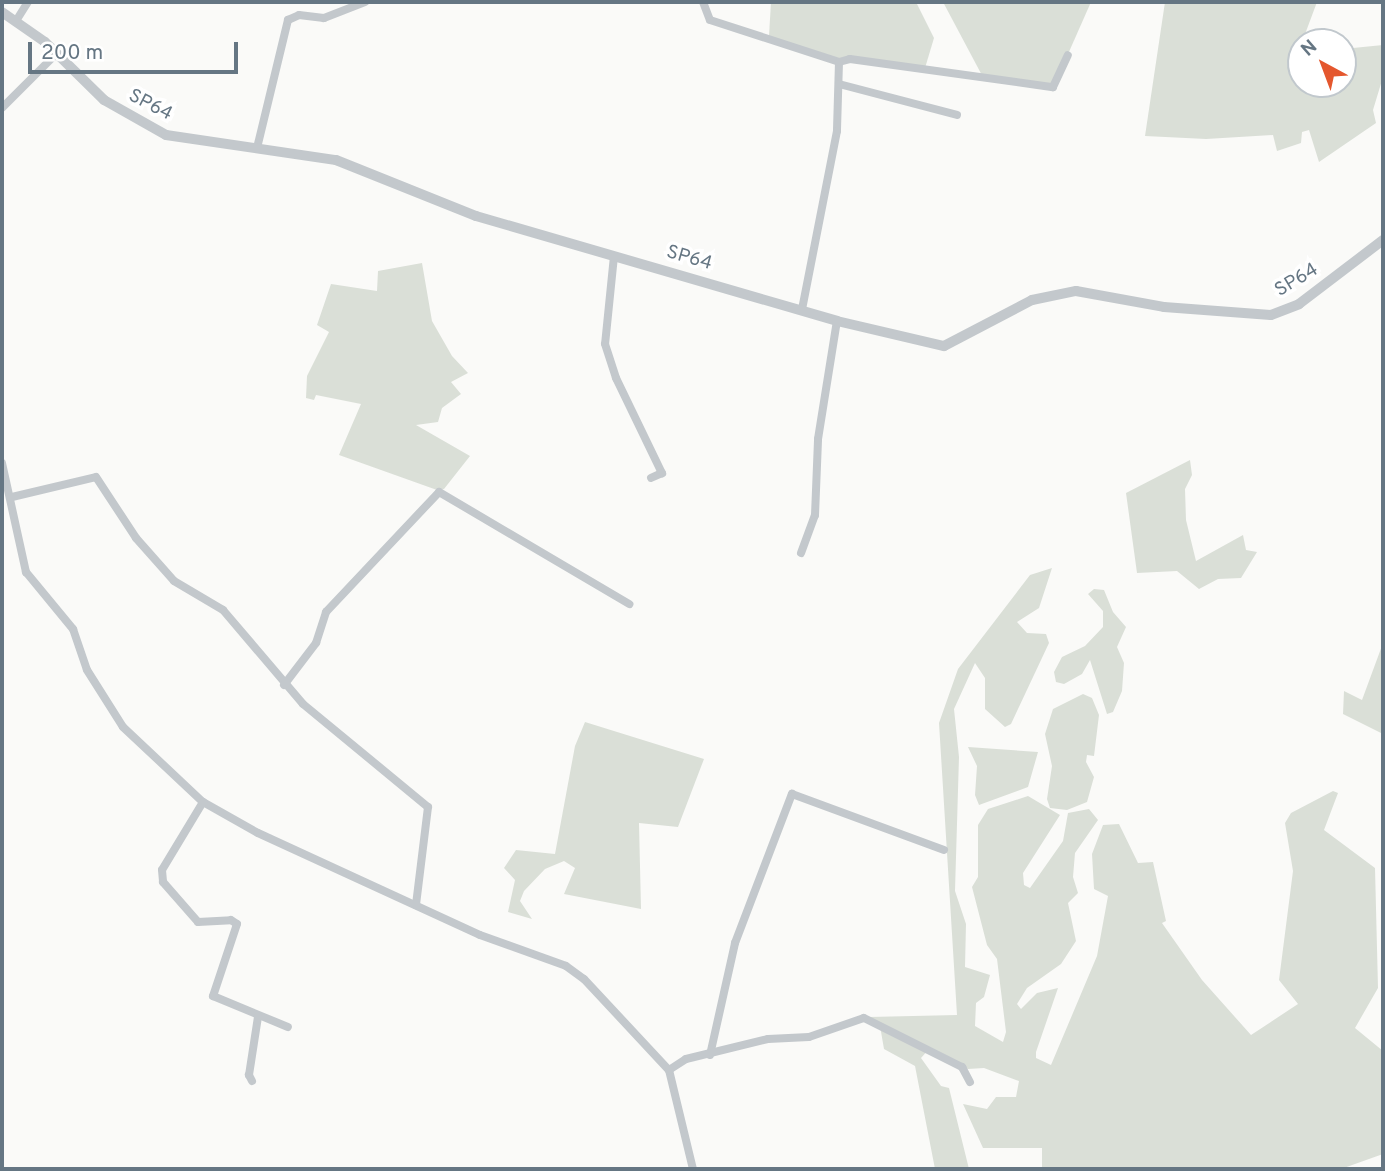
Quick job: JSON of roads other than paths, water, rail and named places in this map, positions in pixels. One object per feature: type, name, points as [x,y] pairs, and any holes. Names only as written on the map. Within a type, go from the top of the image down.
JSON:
[{"type":"street","points":[[16,21],[28,2]]},
{"type":"street","points":[[257,148],[288,20],[299,15],[324,18],[365,2]]},
{"type":"street","points":[[703,2],[710,20],[839,62],[850,59],[1053,87],[1068,55]]},
{"type":"street","name":"SP64","points":[[2,12],[56,54],[104,100],[150,127],[181,139],[336,160],[476,216],[837,321],[944,346],[1032,300],[1076,291],[1164,307],[1271,315],[1308,298],[1383,240]]},
{"type":"street","points":[[2,108],[56,54]]},
{"type":"street","points":[[802,309],[836,131],[839,62]]},
{"type":"street","points":[[839,84],[957,115]]},
{"type":"street","points":[[614,257],[605,344],[616,378],[662,473],[651,478]]},
{"type":"street","points":[[801,553],[815,514],[818,439],[837,321]]},
{"type":"street","points":[[2,463],[12,497],[26,572],[73,629],[99,693],[123,727],[203,802],[278,842],[480,936],[566,966],[610,1003],[669,1070],[693,1169]]},
{"type":"street","points":[[12,497],[96,477],[150,556],[186,590],[231,617],[284,685],[428,807],[416,905]]},
{"type":"street","points":[[284,685],[316,643],[326,612],[439,492],[629,604]]},
{"type":"street","points":[[710,1055],[735,943],[792,794],[944,850]]},
{"type":"street","points":[[203,802],[162,878],[193,919],[207,924],[236,922],[237,930],[213,996],[258,1017],[288,1027]]},
{"type":"street","points":[[253,1081],[248,1075],[258,1017]]},
{"type":"street","points":[[669,1070],[680,1062],[768,1039],[809,1037],[864,1018],[962,1067],[970,1082]]}]
